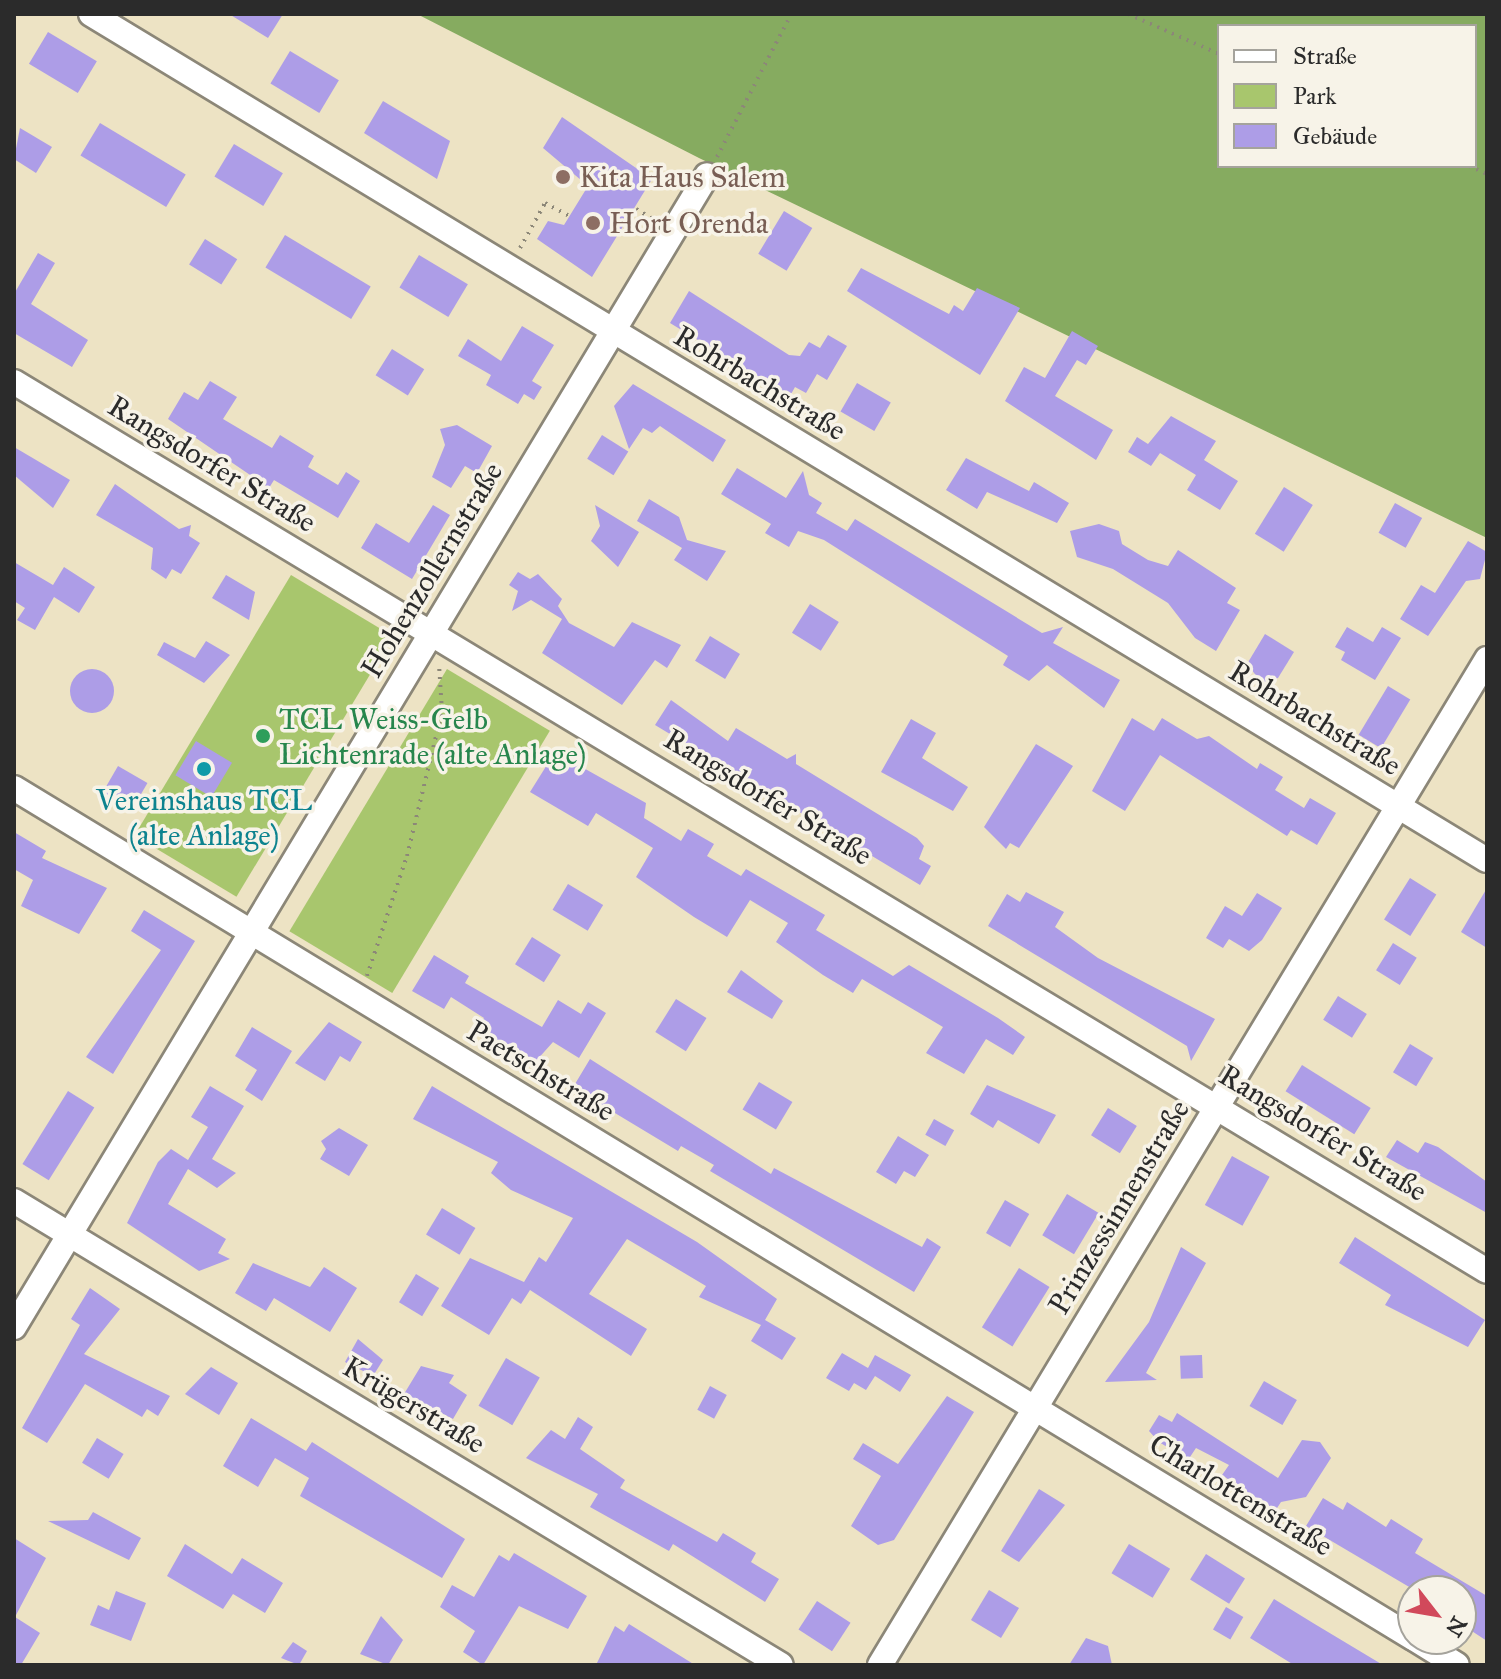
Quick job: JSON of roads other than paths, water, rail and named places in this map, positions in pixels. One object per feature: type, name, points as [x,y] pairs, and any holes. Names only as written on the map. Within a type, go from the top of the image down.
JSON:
[{"type":"street","name":"Rohrbachstraße","points":[[91,14],[1487,860]]},
{"type":"street","name":"Hohenzollernstraße","points":[[14,1327],[707,175]]},
{"type":"street","name":"Rangsdorfer Straße","points":[[14,382],[1487,1271]]},
{"type":"street","name":"Prinzessinnenstraße","points":[[880,1665],[1487,659]]},
{"type":"street","name":"Paetschstraße","points":[[14,788],[1035,1407]]},
{"type":"street","name":"Krügerstraße","points":[[14,1201],[781,1665]]},
{"type":"street","name":"Charlottenstraße","points":[[1035,1407],[1397,1628]]},
{"type":"place","name":"Kita Haus Salem","points":[[563,177]]},
{"type":"place","name":"Hort Orenda","points":[[593,223]]},
{"type":"place","name":"TCL Weiss-Gelb Lichtenrade (alte Anlage)","points":[[263,736]]},
{"type":"place","name":"Vereinshaus TCL (alte Anlage)","points":[[204,769]]}]
